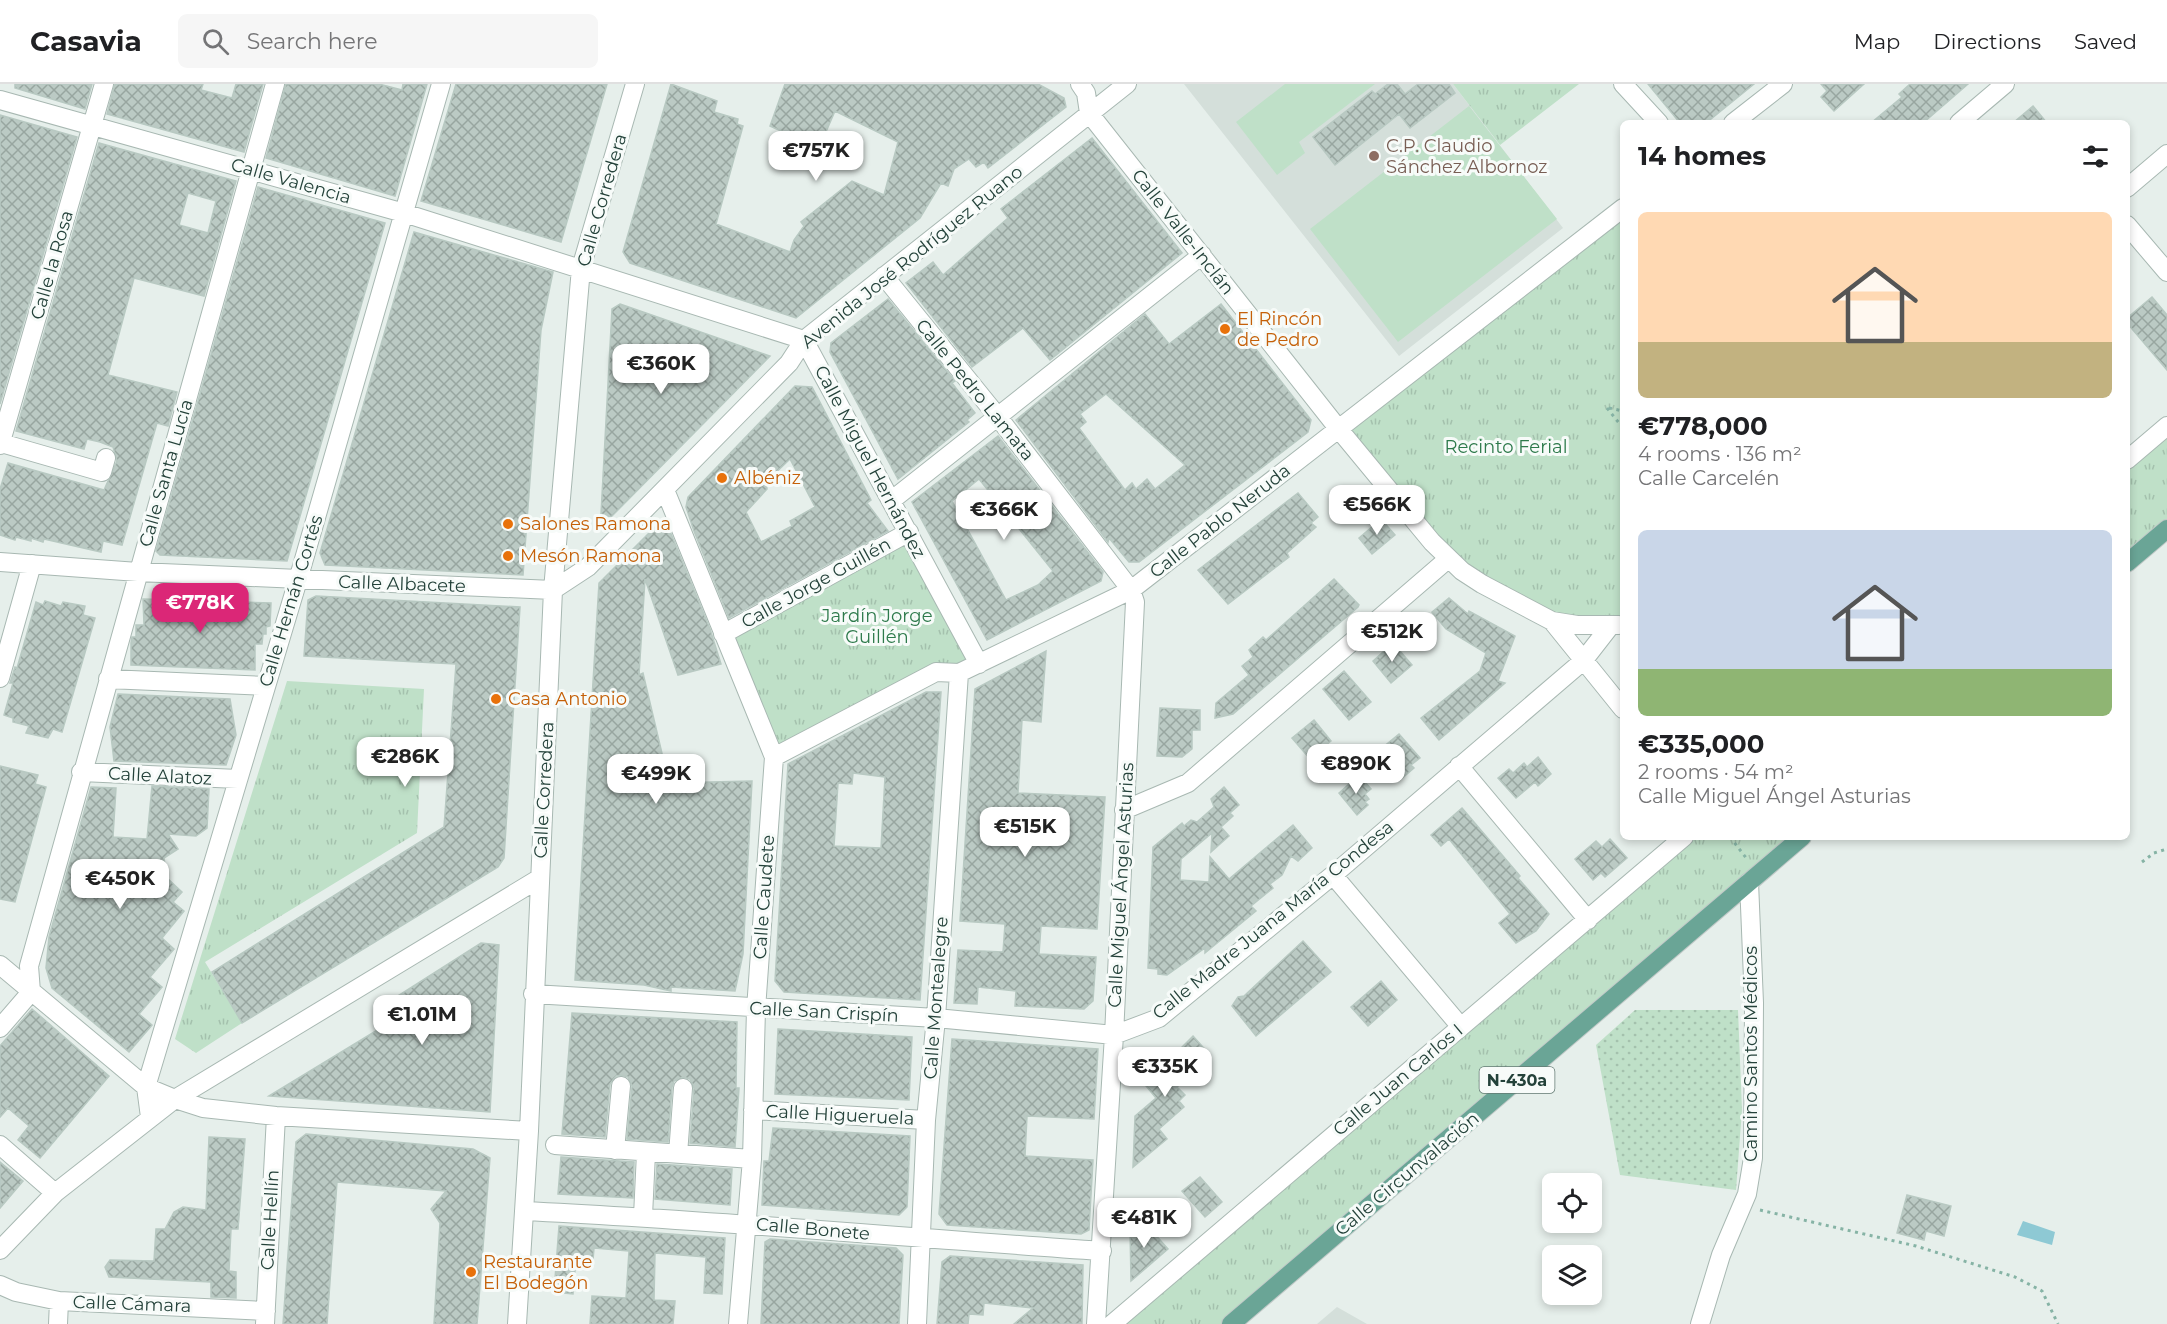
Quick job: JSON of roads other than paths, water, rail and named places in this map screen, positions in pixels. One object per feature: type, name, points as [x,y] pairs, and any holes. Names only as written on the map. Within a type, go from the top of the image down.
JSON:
[{"type":"main road","points":[[2130,560],[2167,529]]},
{"type":"main road","name":"Calle Circunvalación","points":[[1231,1324],[1798,840]]},
{"type":"street","name":"Calle la Rosa","points":[[0,444],[104,84]]},
{"type":"street","name":"Calle Santa Lucía","points":[[31,992],[29,966],[81,772],[275,84]]},
{"type":"street","name":"Calle Hernán Cortés","points":[[150,1117],[146,1087],[298,580],[441,84]]},
{"type":"street","name":"Calle Corredera","points":[[517,1324],[529,1131],[533,994],[553,590],[581,268],[635,84]]},
{"type":"street","points":[[1080,84],[1086,93],[1089,113]]},
{"type":"street","name":"Avenida José Rodríguez Ruano","points":[[553,590],[588,567],[789,363],[804,340],[1126,84]]},
{"type":"street","points":[[1623,84],[1656,120]]},
{"type":"street","points":[[1737,120],[1783,84]]},
{"type":"street","points":[[1963,120],[2005,84]]},
{"type":"street","name":"Calle Valencia","points":[[0,100],[404,213],[581,268]]},
{"type":"street","name":"Calle Valle-Inclán","points":[[1089,113],[1338,427],[1449,559],[1498,594],[1552,621],[1620,705]]},
{"type":"street","points":[[2130,185],[2167,154]]},
{"type":"street","name":"Calle Pablo Neruda","points":[[774,757],[936,672],[959,673],[1131,590],[1620,210]]},
{"type":"street","points":[[2130,229],[2167,272]]},
{"type":"street","points":[[892,500],[1202,255]]},
{"type":"street","points":[[581,268],[804,340]]},
{"type":"street","name":"Calle Pedro Lamata","points":[[884,276],[998,417],[1131,590]]},
{"type":"street","name":"Calle Miguel Hernández","points":[[804,340],[979,664]]},
{"type":"street","points":[[2130,457],[2167,426]]},
{"type":"street","points":[[0,444],[102,472],[106,458]]},
{"type":"street","name":"Calle Caudete","points":[[665,490],[774,757],[756,1009],[752,1159],[744,1222],[738,1324]]},
{"type":"street","name":"Calle Jorge Guillén","points":[[723,634],[909,532]]},
{"type":"street","points":[[1124,810],[1188,783],[1449,559]]},
{"type":"street","name":"Calle Albacete","points":[[0,562],[138,572],[553,590]]},
{"type":"street","points":[[0,678],[32,564]]},
{"type":"street","name":"Calle Miguel Ángel Asturias","points":[[1096,1324],[1114,1035],[1136,602],[1131,590]]},
{"type":"street","points":[[1552,621],[1617,625]]},
{"type":"street","name":"Calle Madre Juana María Condesa","points":[[1114,1035],[1159,1018],[1334,875],[1583,661],[1617,625]]},
{"type":"street","name":"Calle Montealegre","points":[[917,1324],[926,1120],[936,1018],[959,673]]},
{"type":"street","points":[[108,679],[266,686]]},
{"type":"street","points":[[1459,766],[1588,920]]},
{"type":"street","name":"Calle Alatoz","points":[[81,772],[238,779]]},
{"type":"street","name":"Calle Juan Carlos I","points":[[1112,1324],[1681,840]]},
{"type":"street","points":[[1334,875],[1461,1027]]},
{"type":"street","name":"Camino Santos Médicos","points":[[1700,1324],[1721,1255],[1747,1194],[1753,1158],[1754,878]]},
{"type":"street","points":[[0,1250],[55,1193],[150,1117],[540,879]]},
{"type":"street","points":[[0,965],[146,1087],[175,1100],[203,1108],[276,1116],[529,1131]]},
{"type":"street","points":[[0,1028],[31,992]]},
{"type":"street","name":"Calle San Crispín","points":[[533,994],[936,1018],[1114,1035]]},
{"type":"street","points":[[615,1150],[621,1086]]},
{"type":"street","points":[[678,1154],[683,1088]]},
{"type":"street","name":"Calle Higueruela","points":[[753,1110],[926,1120]]},
{"type":"street","name":"Calle Hellín","points":[[266,1317],[276,1116]]},
{"type":"street","points":[[0,1145],[55,1193]]},
{"type":"street","points":[[555,1145],[752,1159]]},
{"type":"street","points":[[643,1216],[646,1153]]},
{"type":"street","name":"Calle Bonete","points":[[524,1210],[744,1222],[922,1239],[1102,1251]]},
{"type":"street","name":"Calle Cámara","points":[[0,1285],[16,1292],[59,1300],[200,1315],[266,1317]]},
{"type":"street","points":[[58,1324],[59,1300]]},
{"type":"water","points":[[2023,1221],[2055,1232],[2052,1245],[2017,1235]]},
{"type":"place","name":"C.P. Claudio Sánchez Albornoz","points":[[1374,156]]},
{"type":"place","name":"El Rincón de Pedro","points":[[1225,329]]},
{"type":"place","name":"Albéniz","points":[[722,478]]},
{"type":"place","name":"Salones Ramona","points":[[508,524]]},
{"type":"place","name":"Mesón Ramona","points":[[508,556]]},
{"type":"place","name":"Casa Antonio","points":[[496,699]]},
{"type":"place","name":"Restaurante El Bodegón","points":[[471,1272]]},
{"type":"park label","name":"Recinto Ferial","points":[[1506,447]]},
{"type":"park label","name":"Jardín Jorge Guillén","points":[[877,626]]}]
